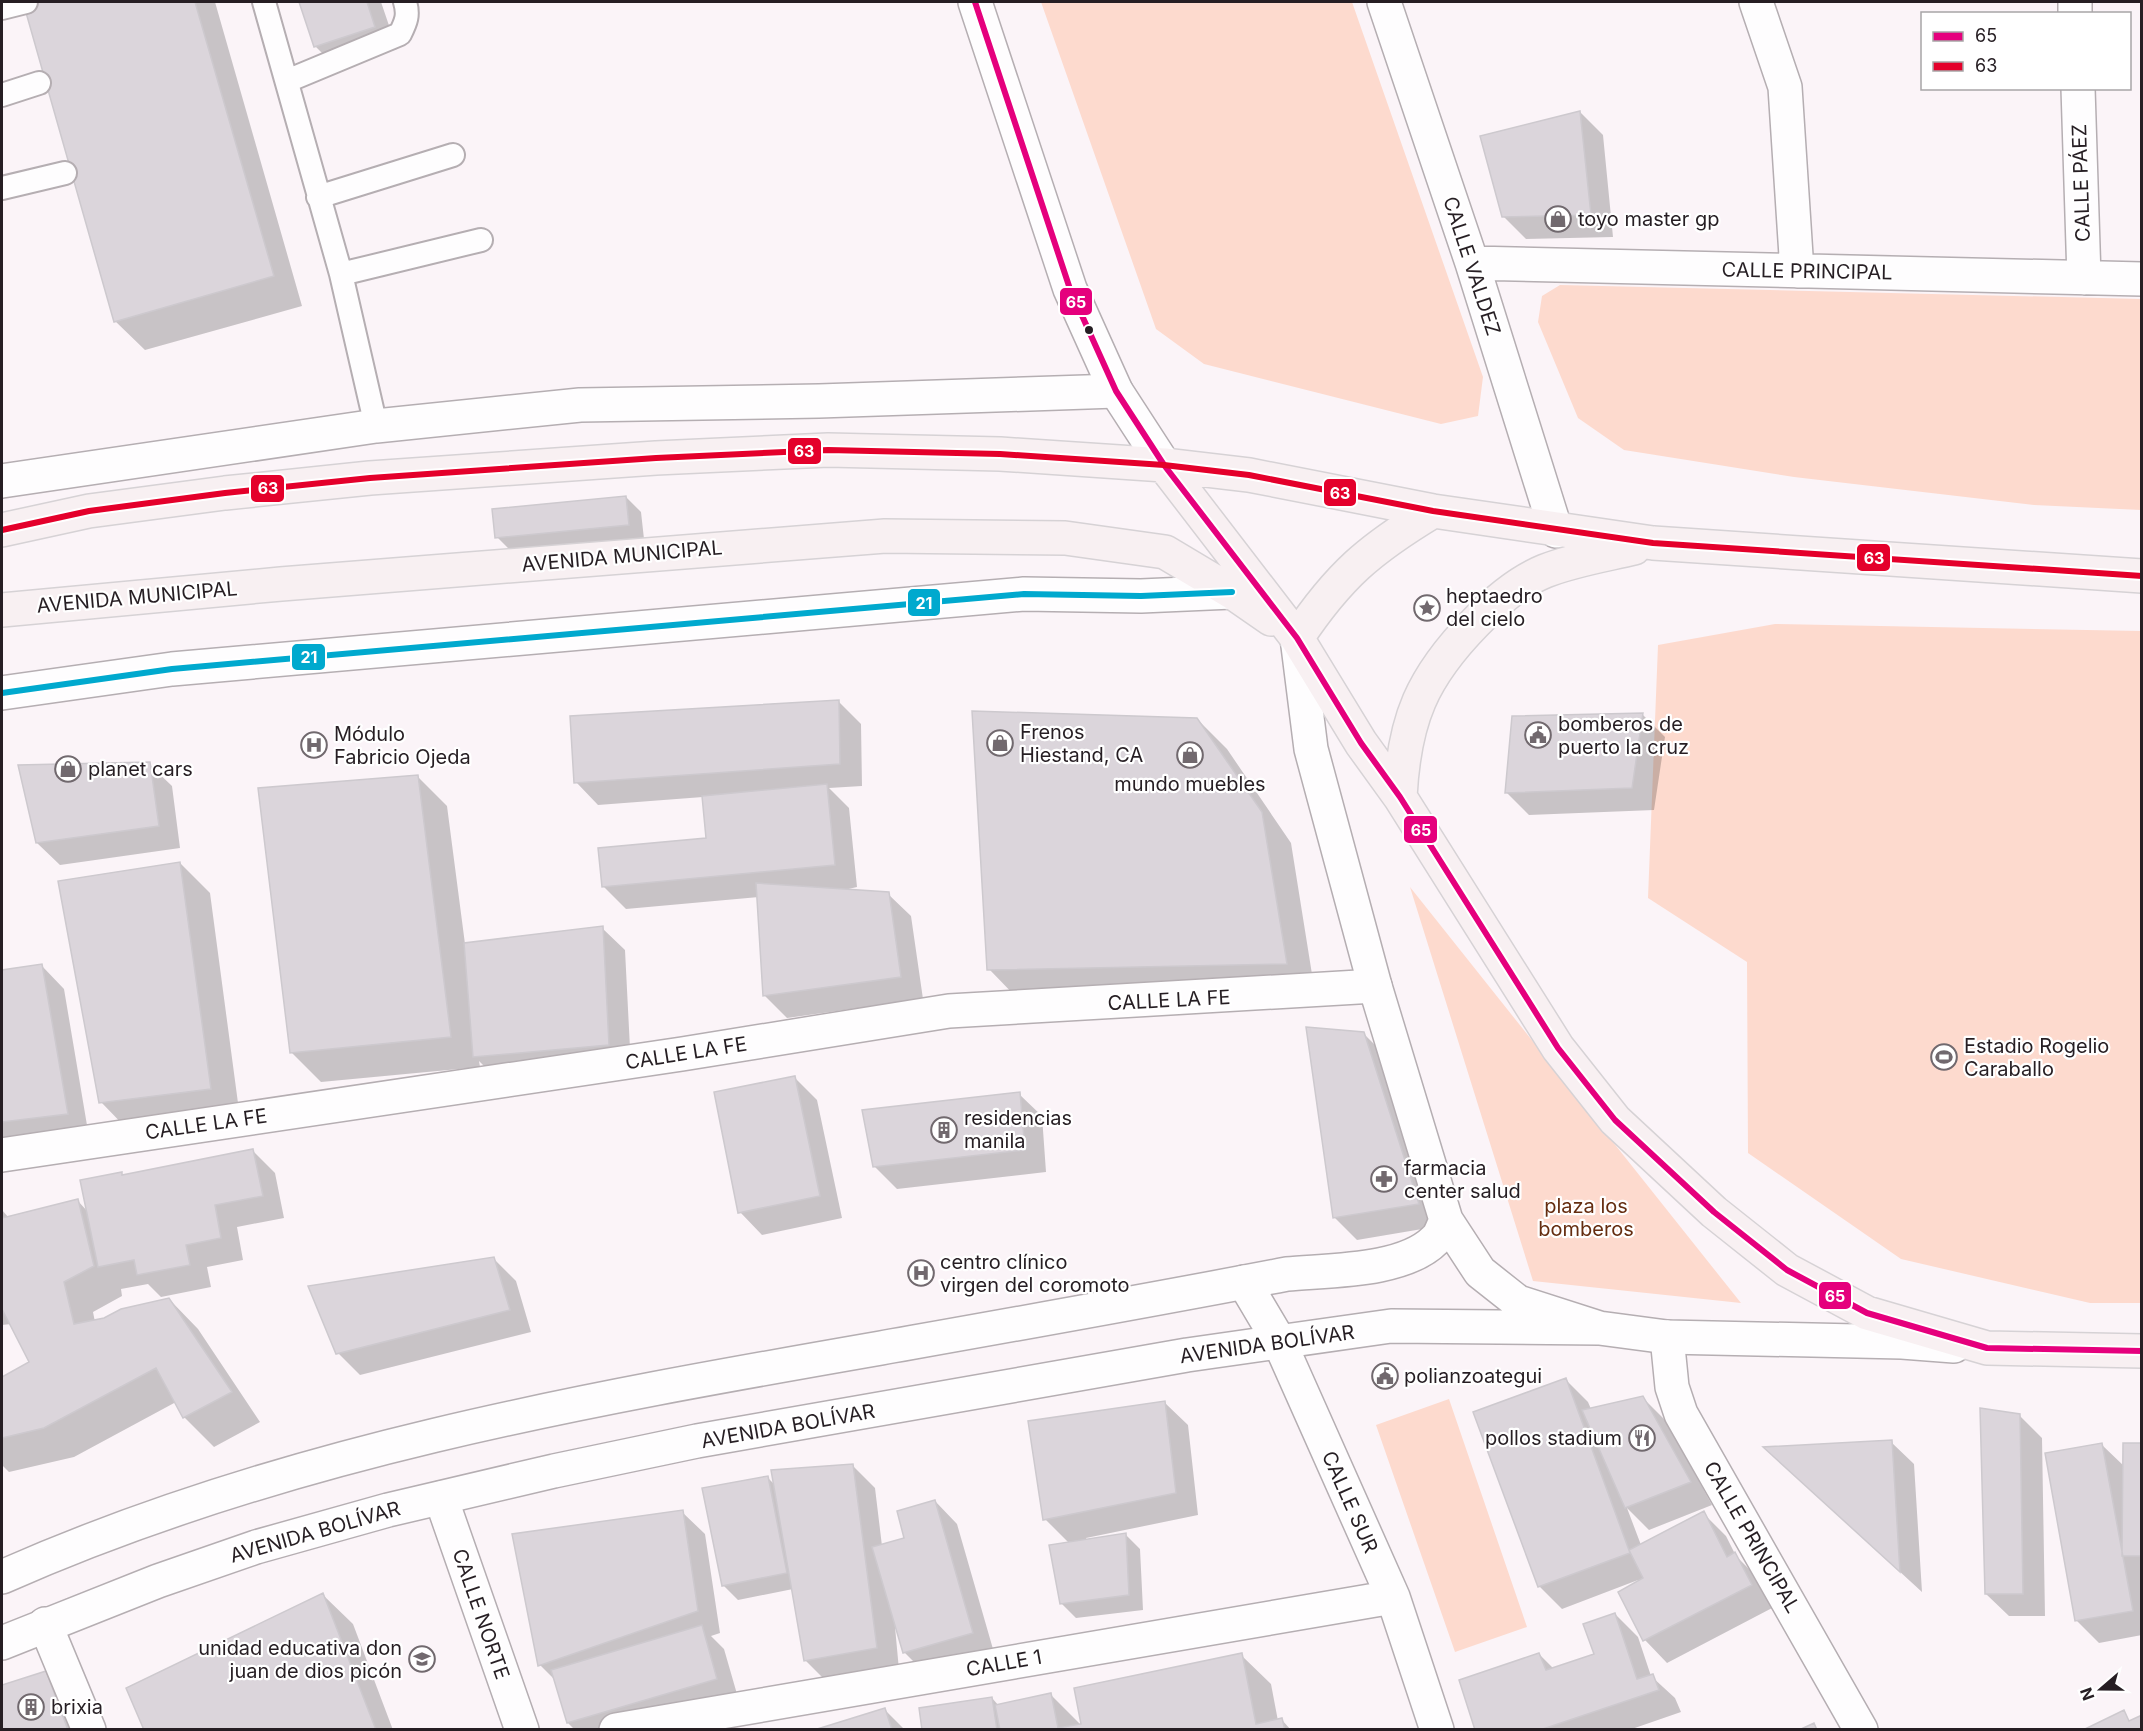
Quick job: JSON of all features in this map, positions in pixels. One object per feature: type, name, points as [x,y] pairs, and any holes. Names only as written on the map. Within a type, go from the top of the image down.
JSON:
[{"type":"highway","points":[[2,530],[89,511],[225,493],[370,478],[828,450],[1000,454],[1164,465],[1272,479],[1433,511],[1556,531],[1653,543],[2142,576]]},
{"type":"highway","points":[[1164,465],[1297,638],[1361,743],[1400,796],[1558,1048],[1615,1120],[1714,1212],[1787,1270],[1867,1313],[1987,1348],[2142,1350]]},
{"type":"highway","points":[[1297,638],[1344,576],[1384,541],[1433,511]]},
{"type":"highway","name":"AVENIDA MUNICIPAL","points":[[2,610],[281,584],[885,536],[1065,538],[1166,552],[1232,592],[1297,638]]},
{"type":"highway","points":[[1400,796],[1402,754],[1422,691],[1447,651],[1500,596],[1544,572],[1653,543]]},
{"type":"street","points":[[975,2],[1070,289],[1093,347],[1116,391],[1164,465]]},
{"type":"street","name":"CALLE VALDEZ","points":[[1384,2],[1472,263],[1556,531]]},
{"type":"street","points":[[1756,2],[1785,87],[1797,271]]},
{"type":"street","name":"CALLE PÁEZ","points":[[2078,90],[2084,278]]},
{"type":"street","name":"CALLE PRINCIPAL","points":[[1472,263],[2142,279]]},
{"type":"street","points":[[2,481],[376,426],[580,405],[819,401],[1116,391]]},
{"type":"street","points":[[2,693],[172,669],[1024,594],[1141,596],[1232,592]]},
{"type":"street","points":[[1297,638],[1311,749],[1375,987],[1446,1220],[1480,1272],[1518,1302],[1599,1328],[1668,1337],[1902,1342],[1987,1348]]},
{"type":"street","name":"CALLE LA FE","points":[[2,1155],[670,1056],[949,1011],[1375,987]]},
{"type":"street","points":[[2,1576],[140,1521],[238,1488],[392,1445],[679,1382],[1287,1274],[1373,1267],[1413,1254],[1436,1240],[1446,1220]]},
{"type":"street","name":"CALLE SUR","points":[[1244,1282],[1279,1341],[1393,1597],[1437,1730]]},
{"type":"street","name":"AVENIDA BOLÍVAR","points":[[2,1643],[45,1624],[256,1547],[441,1498],[697,1441],[1279,1341],[1391,1326],[1599,1328]]},
{"type":"street","name":"CALLE PRINCIPAL","points":[[1668,1337],[1672,1387],[1681,1414],[1861,1730]]},
{"type":"street","name":"CALLE NORTE","points":[[441,1498],[522,1730]]},
{"type":"street","name":"CALLE 1","points":[[616,1730],[1393,1597]]},
{"type":"street","points":[[45,1624],[89,1730]]},
{"type":"lane","points":[[2,8],[26,2]]},
{"type":"lane","points":[[264,2],[341,274],[376,426]]},
{"type":"lane","points":[[287,81],[400,34],[407,21],[408,11],[405,2]]},
{"type":"lane","points":[[2,94],[39,83]]},
{"type":"lane","points":[[318,197],[453,155]]},
{"type":"lane","points":[[2,188],[64,173]]},
{"type":"lane","points":[[341,274],[482,240]]},
{"type":"green space","points":[[1041,2],[1352,2],[1483,377],[1478,416],[1441,424],[1204,364],[1156,329]]},
{"type":"green space","points":[[1560,285],[2141,299],[2141,510],[2034,505],[1794,477],[1624,450],[1578,418],[1538,322],[1542,296]]},
{"type":"green space","name":"Estadio Rogelio Caraballo","points":[[1775,624],[2141,631],[2141,1303],[2090,1303],[1901,1259],[1748,1153],[1747,962],[1648,898],[1658,645]]},
{"type":"green space","name":"plaza los bomberos","points":[[1410,887],[1741,1303],[1533,1281]]},
{"type":"green space","points":[[1449,1399],[1527,1627],[1455,1652],[1376,1425]]},
{"type":"building","points":[[23,2],[195,2],[274,276],[114,322]]},
{"type":"building","points":[[299,2],[367,2],[375,27],[314,47]]},
{"type":"building","points":[[1580,111],[1591,215],[1502,217],[1480,136]]},
{"type":"building","points":[[626,496],[629,525],[495,538],[492,509]]},
{"type":"building","points":[[839,700],[840,764],[574,783],[570,716]]},
{"type":"building","points":[[972,711],[1197,718],[1262,812],[1287,964],[987,970]]},
{"type":"building","points":[[1643,713],[1632,788],[1505,793],[1512,716]]},
{"type":"building","points":[[150,762],[159,826],[36,843],[18,765]]},
{"type":"building","points":[[418,775],[451,1037],[290,1053],[258,788]]},
{"type":"building","points":[[827,784],[835,865],[602,887],[598,848],[706,838],[702,796]]},
{"type":"building","points":[[180,862],[211,1089],[99,1103],[58,881]]},
{"type":"building","points":[[756,883],[889,892],[901,977],[763,996]]},
{"type":"building","points":[[603,926],[609,1045],[473,1057],[464,943]]},
{"type":"building","points":[[42,964],[68,1114],[2,1122],[2,970]]},
{"type":"building","points":[[1306,1027],[1364,1032],[1419,1204],[1333,1218]]},
{"type":"building","points":[[795,1076],[820,1196],[738,1213],[714,1092]]},
{"type":"building","name":"residencias manila","points":[[1020,1092],[1025,1150],[873,1167],[862,1110]]},
{"type":"building","points":[[253,1149],[263,1196],[215,1205],[221,1238],[186,1245],[190,1265],[137,1275],[134,1260],[98,1267],[80,1180],[122,1172],[122,1175]]},
{"type":"building","points":[[78,1199],[94,1266],[64,1282],[74,1324],[104,1318],[121,1309],[169,1298],[232,1392],[183,1418],[156,1368],[44,1428],[2,1438],[2,1377],[29,1362],[2,1309],[2,1218]]},
{"type":"building","points":[[494,1257],[510,1310],[336,1354],[308,1286]]},
{"type":"building","points":[[1566,1378],[1630,1553],[1538,1587],[1473,1412]]},
{"type":"building","points":[[1643,1396],[1691,1482],[1625,1508],[1582,1410]]},
{"type":"building","points":[[1165,1401],[1176,1493],[1043,1520],[1028,1421]]},
{"type":"building","points":[[1980,1408],[2020,1414],[2023,1594],[1985,1594]]},
{"type":"building","points":[[1892,1440],[1900,1572],[1763,1447]]},
{"type":"building","points":[[2102,1443],[2133,1611],[2075,1621],[2045,1453]]},
{"type":"building","points":[[2123,1443],[2142,1443],[2142,1556],[2122,1556]]},
{"type":"building","points":[[853,1464],[877,1648],[804,1661],[771,1470]]},
{"type":"building","points":[[768,1476],[787,1573],[722,1586],[702,1488]]},
{"type":"building","points":[[935,1500],[973,1633],[903,1653],[872,1547],[904,1538],[897,1511]]},
{"type":"building","points":[[683,1510],[698,1611],[538,1666],[512,1534]]},
{"type":"building","points":[[1704,1511],[1727,1557],[1735,1552],[1752,1585],[1643,1641],[1618,1592],[1643,1578],[1629,1550]]},
{"type":"building","points":[[1126,1533],[1129,1595],[1060,1604],[1049,1545]]},
{"type":"building","points":[[323,1593],[376,1730],[144,1730],[126,1688]]},
{"type":"building","points":[[1615,1613],[1637,1679],[1653,1674],[1659,1690],[1540,1730],[1475,1730],[1459,1680],[1539,1653],[1546,1670],[1594,1654],[1583,1624]]},
{"type":"building","points":[[702,1625],[717,1679],[567,1723],[551,1670]]},
{"type":"building","points":[[1242,1653],[1256,1724],[1282,1718],[1285,1730],[1000,1730],[995,1705],[1051,1693],[1058,1728],[1081,1724],[1074,1688]]},
{"type":"building","name":"brixia","points":[[46,1671],[68,1730],[2,1730],[2,1685]]},
{"type":"building","points":[[992,1697],[997,1730],[922,1730],[919,1708]]},
{"type":"building","points":[[885,1708],[892,1730],[814,1730]]},
{"type":"building","points":[[2124,1710],[2129,1721],[2142,1715],[2142,1730],[2083,1730]]},
{"type":"building","points":[[1814,1723],[1817,1730],[1799,1730]]},
{"type":"transit line","name":"65","points":[[975,2],[1070,289],[1116,391],[1164,465],[1297,638],[1361,743],[1400,797],[1558,1048],[1615,1120],[1714,1212],[1787,1270],[1867,1313],[1987,1348],[2142,1351]]},
{"type":"transit line","name":"63","points":[[2,530],[89,511],[225,493],[370,478],[656,458],[828,450],[1000,454],[1164,465],[1249,475],[1433,511],[1653,543],[2142,576]]},
{"type":"transit line","name":"21","points":[[2,693],[172,669],[1024,594],[1141,596],[1232,592]]},
{"type":"place","name":"toyo master gp","points":[[1558,219]]},
{"type":"place","name":"heptaedro del cielo","points":[[1427,608]]},
{"type":"place","name":"bomberos de puerto la cruz","points":[[1538,735]]},
{"type":"place","name":"Frenos Hiestand, CA","points":[[1000,743]]},
{"type":"place","name":"Módulo Fabricio Ojeda","points":[[314,745]]},
{"type":"place","name":"mundo muebles","points":[[1190,755]]},
{"type":"place","name":"planet cars","points":[[68,769]]},
{"type":"place","name":"Estadio Rogelio Caraballo","points":[[1944,1057]]},
{"type":"place","name":"residencias manila","points":[[944,1130]]},
{"type":"place","name":"farmacia center salud","points":[[1384,1179]]},
{"type":"place","name":"centro clínico virgen del coromoto","points":[[921,1273]]},
{"type":"place","name":"polianzoategui","points":[[1385,1376]]},
{"type":"place","name":"pollos stadium","points":[[1642,1438]]},
{"type":"place","name":"unidad educativa don juan de dios picón","points":[[422,1659]]},
{"type":"place","name":"brixia","points":[[31,1707]]}]
